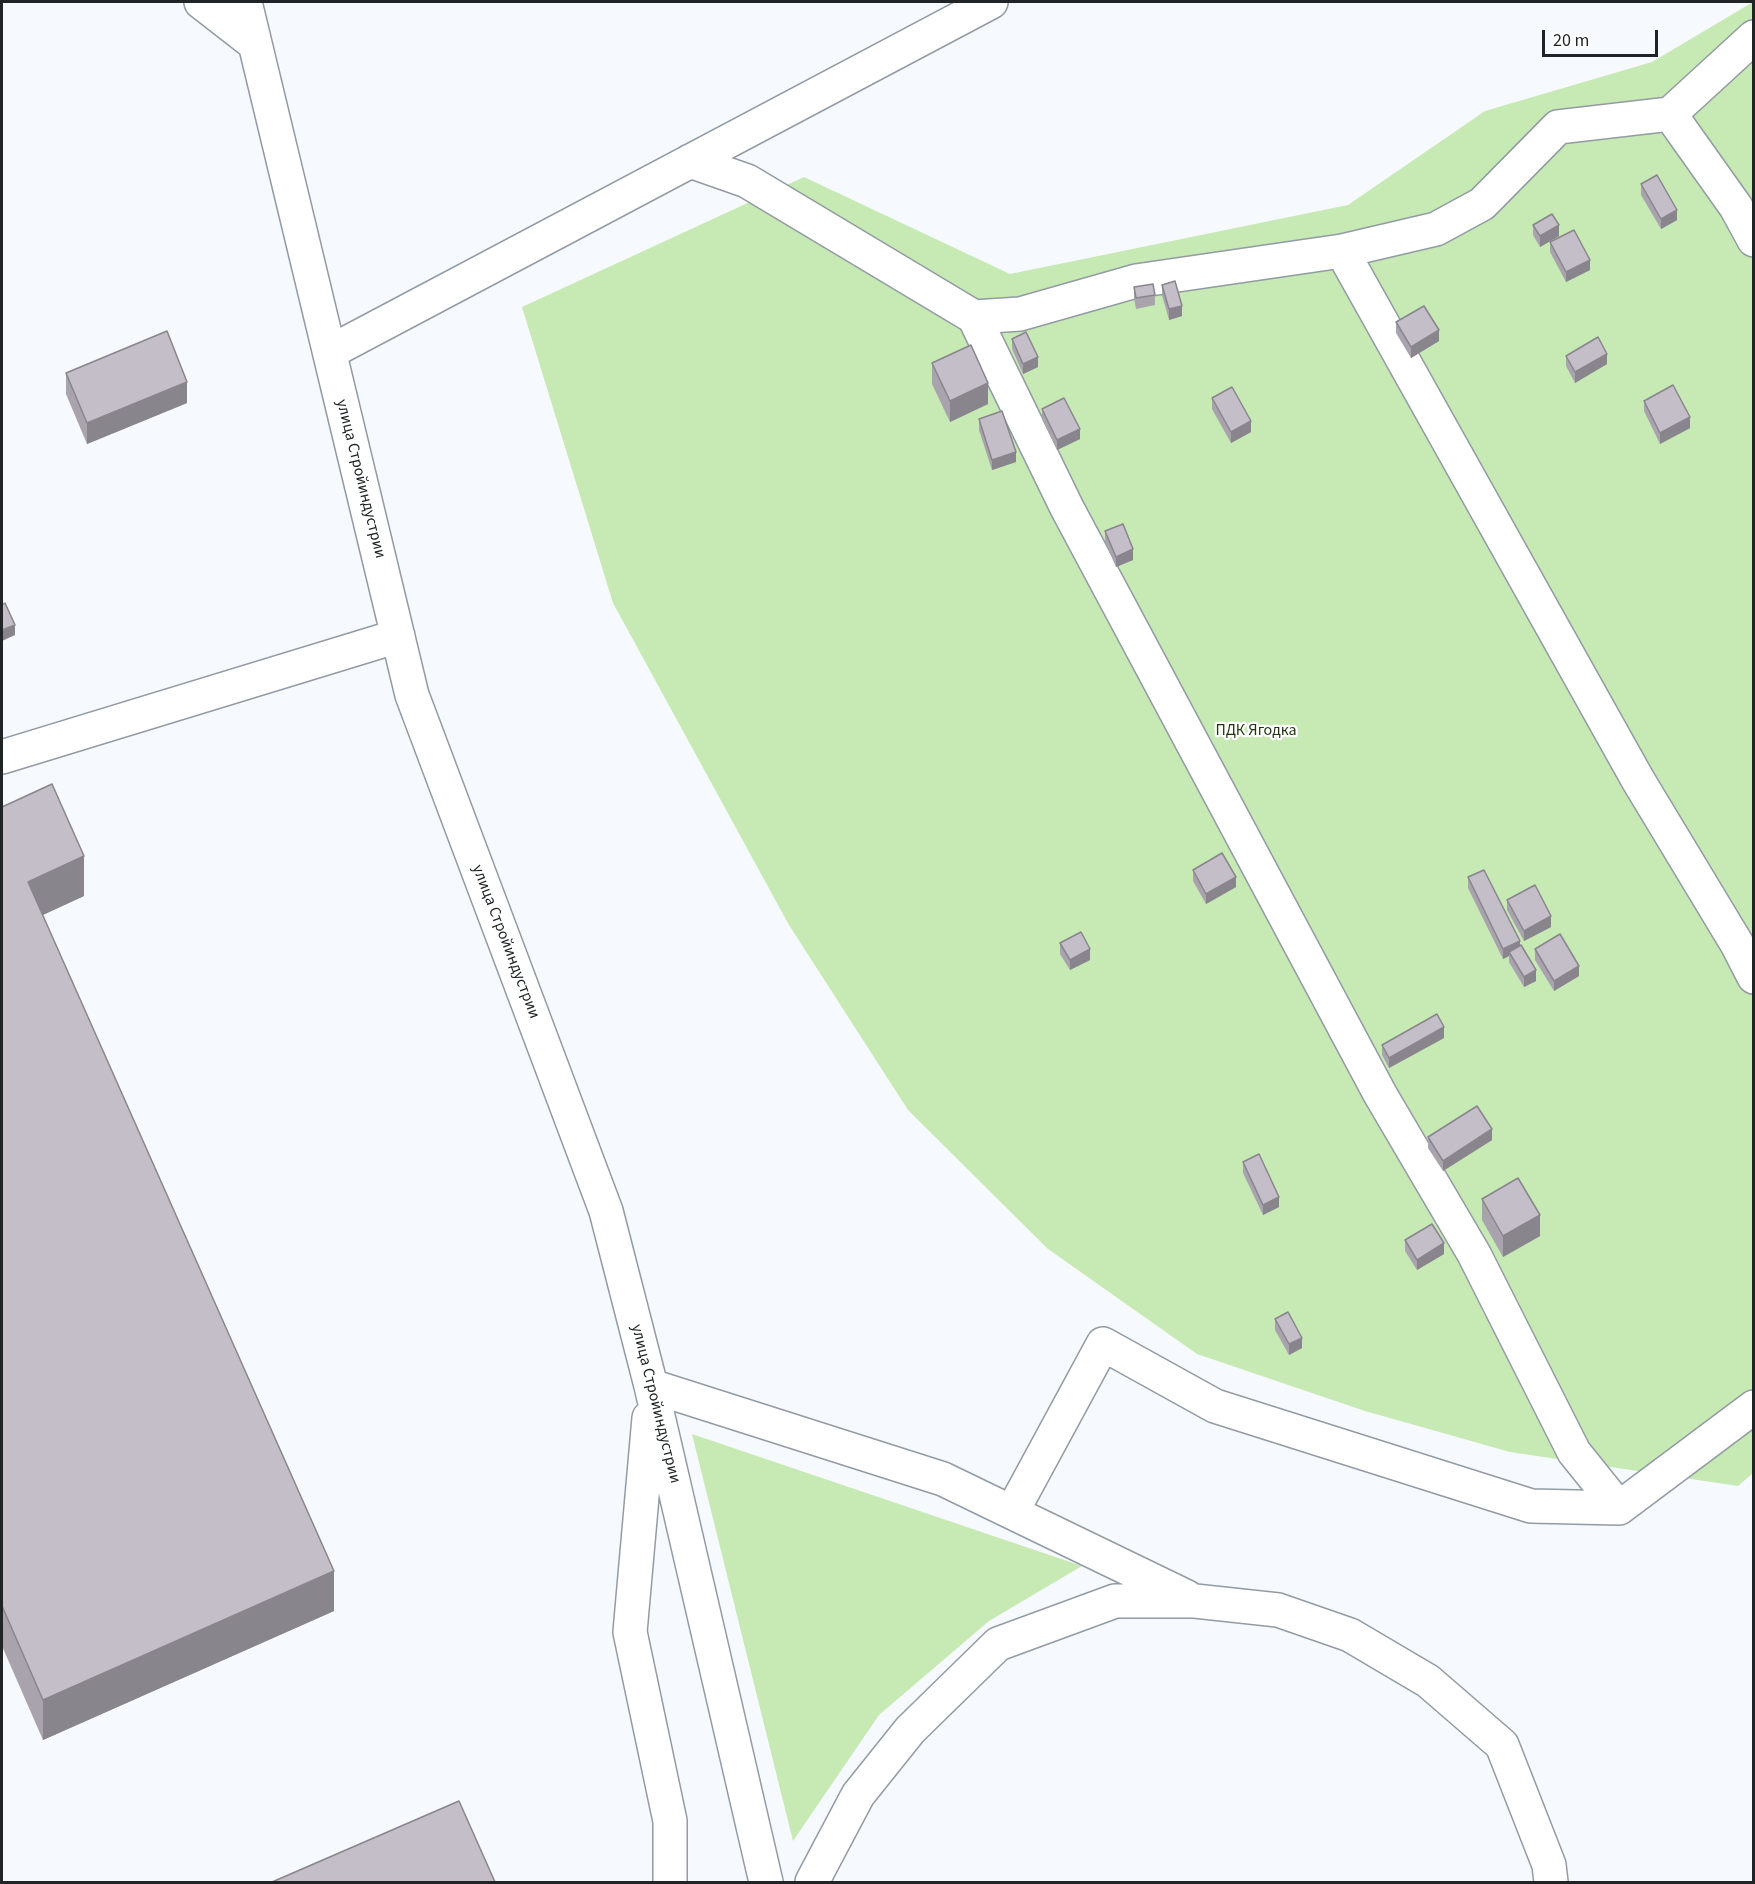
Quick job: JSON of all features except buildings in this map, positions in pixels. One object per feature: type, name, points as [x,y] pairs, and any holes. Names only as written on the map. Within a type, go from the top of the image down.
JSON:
[{"type":"street","points":[[201,2],[255,44]]},
{"type":"street","name":"улица Стройиндустрии","points":[[245,2],[412,695],[606,1211],[651,1386],[766,1882]]},
{"type":"street","points":[[330,352],[991,2]]},
{"type":"street","points":[[974,317],[1020,314],[1136,281],[1342,251],[1436,229],[1482,204],[1558,127],[1670,114],[1754,38]]},
{"type":"street","points":[[1670,114],[1736,207],[1754,240]]},
{"type":"street","points":[[690,161],[747,181],[974,317],[1078,529],[1380,1094],[1474,1254],[1574,1452],[1619,1508]]},
{"type":"street","points":[[1342,251],[1638,780],[1737,944],[1754,978]]},
{"type":"street","points":[[2,757],[398,636]]},
{"type":"street","points":[[1012,1512],[1103,1344],[1215,1406],[1531,1506],[1619,1508],[1754,1407]]},
{"type":"street","points":[[670,1882],[670,1821],[630,1632],[651,1386],[943,1479],[1196,1601]]},
{"type":"street","points":[[812,1882],[858,1795],[910,1730],[998,1644],[1115,1601],[1196,1601],[1278,1610],[1350,1635],[1428,1681],[1502,1745],[1549,1864],[1551,1882]]},
{"type":"green space","name":"ПДК Ягодка","points":[[1753,2],[1753,1473],[1738,1486],[1510,1452],[1365,1411],[1197,1354],[1048,1249],[908,1110],[789,925],[613,603],[522,307],[804,177],[1010,274],[1348,205],[1485,111],[1652,62]]},
{"type":"green space","points":[[692,1434],[1082,1566],[989,1621],[879,1715],[793,1841]]}]
